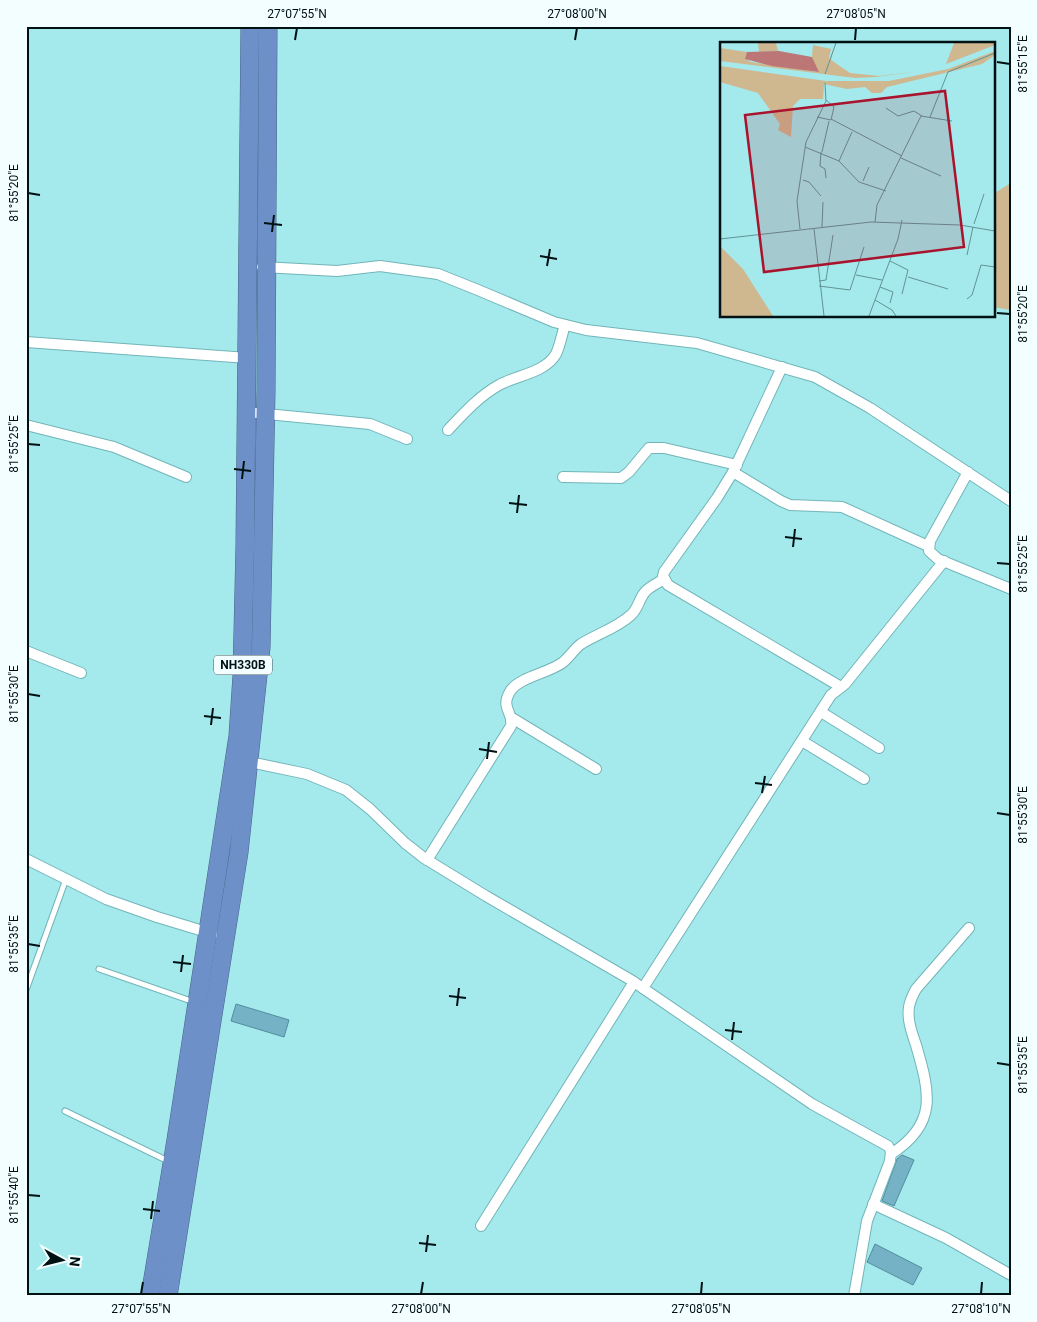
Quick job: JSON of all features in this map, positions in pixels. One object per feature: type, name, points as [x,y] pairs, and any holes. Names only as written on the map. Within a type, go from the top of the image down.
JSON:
[{"type":"highway","name":"NH330B","points":[[168,1296],[239,852],[242,761],[238,736],[242,676],[248,358],[250,26]]},
{"type":"highway","name":"NH330B","points":[[150,1296],[208,932],[242,761],[261,647],[268,26]]},
{"type":"street","points":[[249,266],[337,271],[380,266],[438,274],[554,322],[586,330],[697,343],[815,377],[862,403],[1011,501]]},
{"type":"street","points":[[448,430],[484,394],[547,363],[556,354],[566,325]]},
{"type":"street","points":[[26,342],[248,358]]},
{"type":"street","points":[[782,367],[735,468],[718,498],[664,572],[664,579],[668,585],[841,686]]},
{"type":"street","points":[[247,412],[370,424],[407,439]]},
{"type":"street","points":[[26,425],[114,447],[186,477]]},
{"type":"street","points":[[563,477],[621,478],[649,448],[664,448],[735,468],[785,503],[801,506],[842,507],[928,546],[932,555],[944,562],[1011,589]]},
{"type":"street","points":[[928,546],[968,472]]},
{"type":"street","points":[[643,988],[831,695],[841,686],[944,562]]},
{"type":"street","points":[[596,769],[512,718],[506,709],[511,690],[519,683],[563,662],[582,643],[628,618],[636,610],[645,592],[664,579]]},
{"type":"street","points":[[26,651],[81,673]]},
{"type":"street","points":[[821,712],[879,748]]},
{"type":"street","points":[[427,860],[511,726],[512,718]]},
{"type":"street","points":[[802,741],[864,779]]},
{"type":"street","points":[[242,761],[307,774],[346,790],[370,809],[404,843],[427,860],[634,982],[812,1104],[888,1146],[891,1151],[890,1161],[868,1221],[854,1296]]},
{"type":"street","points":[[26,859],[106,899],[226,938]]},
{"type":"street","points":[[891,1154],[906,1145],[914,1135],[923,1121],[927,1107],[924,1071],[909,1021],[910,1000],[916,989],[969,928]]},
{"type":"street","points":[[481,1226],[634,982]]},
{"type":"street","points":[[874,1204],[946,1238],[1011,1275]]},
{"type":"lane","points":[[26,990],[66,879]]},
{"type":"lane","points":[[99,969],[197,1003]]},
{"type":"lane","points":[[65,1111],[172,1163]]},
{"type":"shaded area","points":[[1011,183],[1011,310],[994,307],[994,193]]},
{"type":"building","points":[[236,1004],[289,1020],[284,1037],[231,1021]]},
{"type":"building","points":[[902,1155],[914,1160],[894,1206],[882,1201],[897,1159]]},
{"type":"building","points":[[875,1244],[922,1268],[913,1285],[867,1262]]}]
